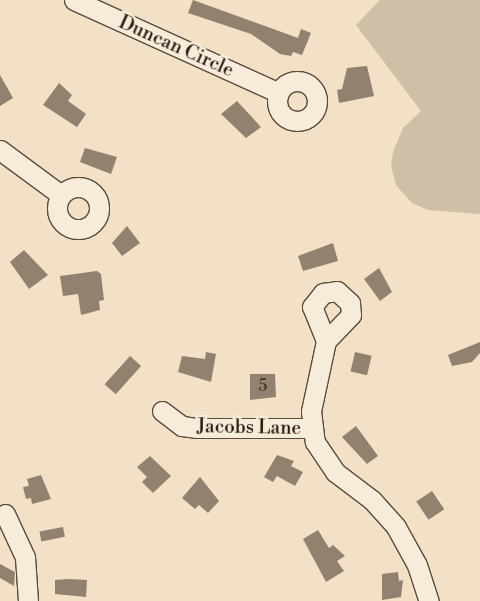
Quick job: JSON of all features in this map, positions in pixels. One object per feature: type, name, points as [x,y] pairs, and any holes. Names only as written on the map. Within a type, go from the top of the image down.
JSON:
[{"type":"street","name":"Duncan Circle","points":[[74,0],[279,93]]},
{"type":"street","points":[[0,150],[61,195]]},
{"type":"street","points":[[326,341],[311,411],[312,428],[328,464],[372,500],[404,537],[429,601]]},
{"type":"street","name":"Jacobs Lane","points":[[162,411],[182,426],[196,428],[312,428]]},
{"type":"street","points":[[5,514],[25,557],[28,601]]},
{"type":"shaded area","points":[[380,0],[480,0],[480,214],[428,210],[412,203],[396,185],[391,166],[393,152],[403,128],[421,111],[356,25]]},
{"type":"building","points":[[193,0],[298,38],[301,29],[311,33],[302,55],[293,52],[291,56],[280,54],[251,34],[188,13]]},
{"type":"building","points":[[367,66],[374,96],[339,103],[337,90],[342,89],[347,68]]},
{"type":"building","points":[[0,75],[13,98],[0,106]]},
{"type":"building","points":[[59,83],[72,95],[68,101],[86,114],[77,127],[43,105]]},
{"type":"building","points":[[237,101],[261,127],[246,138],[221,114]]},
{"type":"building","points":[[85,148],[117,157],[111,174],[80,162]]},
{"type":"building","points":[[127,226],[140,243],[122,256],[112,243]]},
{"type":"building","points":[[333,243],[338,261],[303,271],[298,256]]},
{"type":"building","points":[[24,250],[48,275],[29,289],[10,262]]},
{"type":"building","points":[[379,268],[392,292],[380,301],[364,279]]},
{"type":"building","points":[[97,271],[101,274],[104,300],[99,301],[100,310],[81,315],[78,294],[63,296],[60,276]]},
{"type":"building","points":[[480,342],[480,353],[472,362],[452,366],[448,355]]},
{"type":"building","points":[[206,352],[216,354],[211,382],[178,372],[182,356],[205,359]]},
{"type":"building","points":[[355,352],[372,356],[367,375],[351,371]]},
{"type":"building","points":[[130,356],[141,366],[116,394],[105,384]]},
{"type":"building","points":[[250,374],[275,374],[276,397],[250,400]]},
{"type":"building","points":[[356,426],[378,456],[367,464],[342,437]]},
{"type":"building","points":[[277,455],[294,461],[291,466],[303,472],[295,486],[277,476],[273,482],[264,477]]},
{"type":"building","points":[[150,456],[171,476],[153,493],[142,482],[147,477],[137,467]]},
{"type":"building","points":[[41,475],[51,499],[32,504],[31,498],[26,499],[23,487],[29,486],[27,479]]},
{"type":"building","points":[[200,477],[219,501],[208,513],[199,505],[195,509],[182,498]]},
{"type":"building","points":[[432,491],[444,509],[429,520],[416,502]]},
{"type":"building","points":[[63,527],[65,537],[41,541],[39,532]]},
{"type":"building","points":[[318,530],[329,548],[333,545],[345,556],[337,561],[344,571],[326,582],[303,539]]},
{"type":"building","points":[[0,564],[15,572],[14,586],[0,578]]},
{"type":"building","points":[[398,572],[399,581],[403,580],[401,597],[382,600],[382,574]]},
{"type":"building","points":[[55,580],[87,580],[86,597],[55,594]]}]
